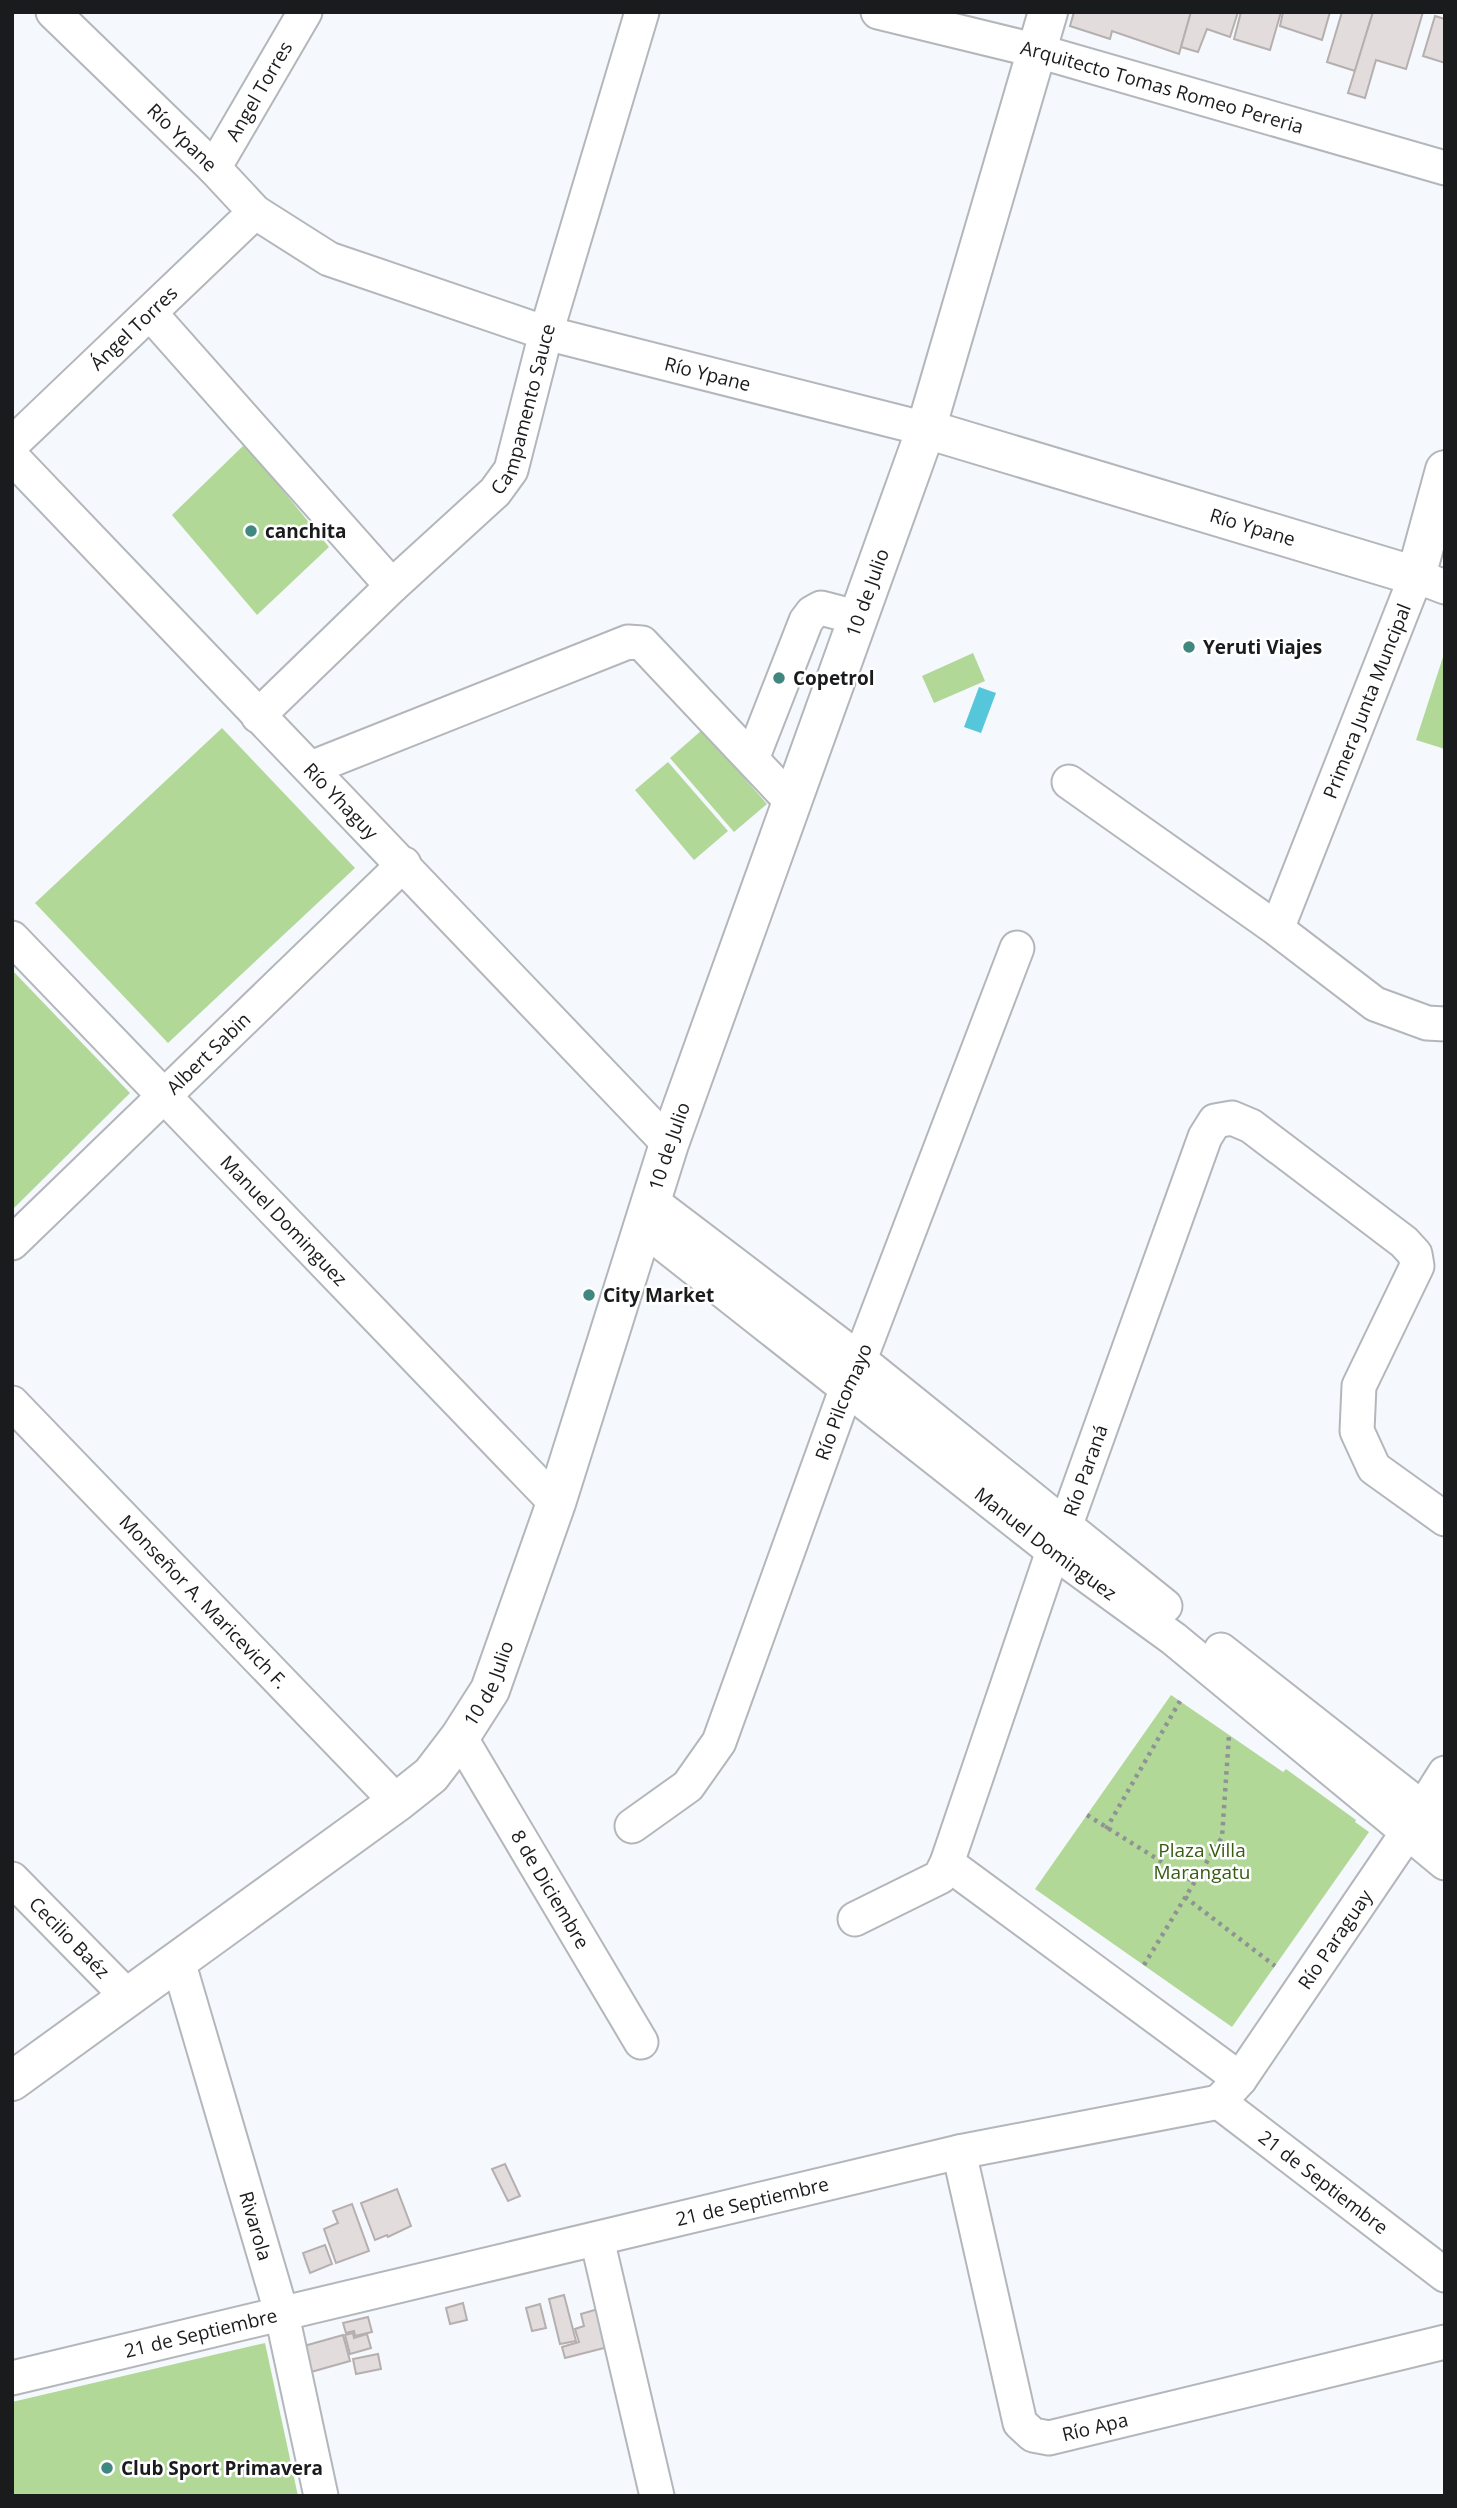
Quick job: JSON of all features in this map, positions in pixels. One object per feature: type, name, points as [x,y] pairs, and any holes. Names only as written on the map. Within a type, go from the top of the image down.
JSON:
[{"type":"main road","name":"10 de Julio","points":[[12,2081],[431,1775],[460,1737],[490,1690],[556,1503],[669,1144],[926,429],[1048,12]]},
{"type":"main road","name":"Río Ypane","points":[[926,429],[1430,582]]},
{"type":"main road","name":"Primera Junta Muncipal","points":[[1430,582],[1445,470]]},
{"type":"street","name":"Río Ypane","points":[[52,12],[214,168],[255,212],[329,259],[547,333],[926,429]]},
{"type":"street","name":"Angel Torres","points":[[214,168],[305,12]]},
{"type":"street","name":"Campamento Sauce","points":[[258,716],[392,586],[495,492],[511,470],[547,333],[642,12]]},
{"type":"street","name":"Arquitecto Tomas Romeo Pereria","points":[[878,12],[1038,51],[1445,168]]},
{"type":"street","name":"Ángel Torres","points":[[12,444],[255,212]]},
{"type":"street","points":[[150,313],[392,586]]},
{"type":"street","name":"Río Yhaguy","points":[[12,457],[669,1144]]},
{"type":"street","name":"Primera Junta Muncipal","points":[[1278,929],[1430,582]]},
{"type":"street","points":[[757,745],[806,621],[812,613],[821,608],[859,618]]},
{"type":"street","points":[[311,768],[628,642],[642,643],[757,745],[792,802]]},
{"type":"street","points":[[757,745],[810,750]]},
{"type":"street","points":[[1069,782],[1278,929],[1375,1004],[1427,1023],[1445,1024]]},
{"type":"street","name":"Albert Sabin","points":[[12,1243],[404,864]]},
{"type":"street","name":"Manuel Dominguez","points":[[12,938],[556,1503]]},
{"type":"street","name":"Río Pilcomayo","points":[[632,1826],[688,1786],[719,1742],[853,1374],[1017,948]]},
{"type":"street","name":"Río Paraná","points":[[947,1863],[1059,1539],[1205,1137],[1215,1121],[1232,1118],[1251,1126],[1405,1242],[1415,1254],[1417,1266],[1359,1386],[1357,1431],[1374,1468],[1445,1519]]},
{"type":"street","name":"Manuel Dominguez","points":[[646,1214],[1425,1823],[1445,1863]]},
{"type":"street","name":"Monseñor A. Maricevich F.","points":[[12,1403],[397,1802]]},
{"type":"street","name":"8 de Diciembre","points":[[460,1737],[641,2042]]},
{"type":"street","name":"Río Paraguay","points":[[1230,2090],[1425,1823],[1445,1773]]},
{"type":"street","points":[[855,1919],[940,1877],[947,1863]]},
{"type":"street","name":"21 de Septiembre","points":[[947,1863],[1230,2090],[1445,2275]]},
{"type":"street","name":"Cecilio Baéz","points":[[12,1879],[128,1997]]},
{"type":"street","name":"Rivarola","points":[[178,1961],[282,2315],[321,2496]]},
{"type":"street","name":"21 de Septiembre","points":[[12,2378],[1230,2090]]},
{"type":"street","name":"Río Apa","points":[[959,2152],[1020,2423],[1032,2435],[1049,2438],[1445,2342]]},
{"type":"street","points":[[597,2239],[657,2496]]},
{"type":"path","points":[[1106,1829],[1180,1701]]},
{"type":"path","points":[[1144,1965],[1222,1837],[1229,1735]]},
{"type":"path","points":[[1087,1815],[1194,1882]]},
{"type":"path","points":[[1185,1897],[1275,1966]]},
{"type":"green space","name":"canchita","points":[[245,444],[329,547],[257,615],[172,515]]},
{"type":"green space","points":[[973,653],[985,681],[934,703],[922,676]]},
{"type":"green space","points":[[1445,657],[1445,749],[1416,740]]},
{"type":"green space","points":[[222,728],[355,868],[168,1043],[35,903]]},
{"type":"green space","points":[[702,730],[767,804],[734,832],[670,758]]},
{"type":"green space","points":[[668,762],[728,831],[694,860],[635,790]]},
{"type":"green space","points":[[12,970],[130,1093],[12,1210]]},
{"type":"green space","name":"Plaza Villa Marangatu","points":[[1171,1695],[1283,1772],[1286,1769],[1369,1832],[1232,2027],[1035,1889]]},
{"type":"green space","points":[[265,2343],[298,2496],[12,2496],[12,2402]]},
{"type":"water","points":[[979,687],[996,693],[981,733],[964,727]]},
{"type":"building","points":[[1074,12],[1191,12],[1179,54],[1112,31],[1110,39],[1070,26]]},
{"type":"building","points":[[1191,12],[1238,12],[1230,37],[1207,29],[1198,52],[1181,47]]},
{"type":"building","points":[[1241,12],[1281,12],[1270,50],[1234,39]]},
{"type":"building","points":[[1283,12],[1330,12],[1322,40],[1280,26]]},
{"type":"building","points":[[1342,12],[1373,12],[1355,71],[1327,62]]},
{"type":"building","points":[[1373,12],[1423,12],[1406,69],[1376,60],[1365,98],[1348,93]]},
{"type":"building","points":[[1435,16],[1445,19],[1445,63],[1423,56]]},
{"type":"building","points":[[505,2164],[520,2196],[508,2201],[492,2169]]},
{"type":"building","points":[[397,2189],[411,2226],[375,2240],[361,2203]]},
{"type":"building","points":[[352,2204],[369,2251],[336,2263],[324,2229],[338,2223],[333,2211]]},
{"type":"building","points":[[325,2245],[332,2264],[310,2273],[303,2253]]},
{"type":"building","points":[[564,2295],[576,2341],[560,2344],[549,2299]]},
{"type":"building","points":[[463,2303],[467,2320],[450,2324],[446,2308]]},
{"type":"building","points":[[540,2304],[546,2328],[532,2331],[526,2308]]},
{"type":"building","points":[[598,2309],[608,2347],[565,2358],[562,2347],[579,2342],[575,2329],[584,2326],[581,2314]]},
{"type":"building","points":[[368,2317],[372,2332],[355,2336],[354,2331],[346,2333],[343,2323]]},
{"type":"building","points":[[353,2333],[354,2338],[367,2334],[371,2348],[350,2354],[345,2335]]},
{"type":"building","points":[[343,2335],[350,2361],[311,2372],[304,2346]]},
{"type":"building","points":[[378,2354],[381,2369],[356,2374],[353,2359]]},
{"type":"place","name":"canchita","points":[[251,531]]},
{"type":"place","name":"Yeruti Viajes","points":[[1189,647]]},
{"type":"place","name":"Copetrol","points":[[779,678]]},
{"type":"place","name":"City Market","points":[[589,1295]]},
{"type":"place","name":"Club Sport Primavera","points":[[107,2468]]}]
